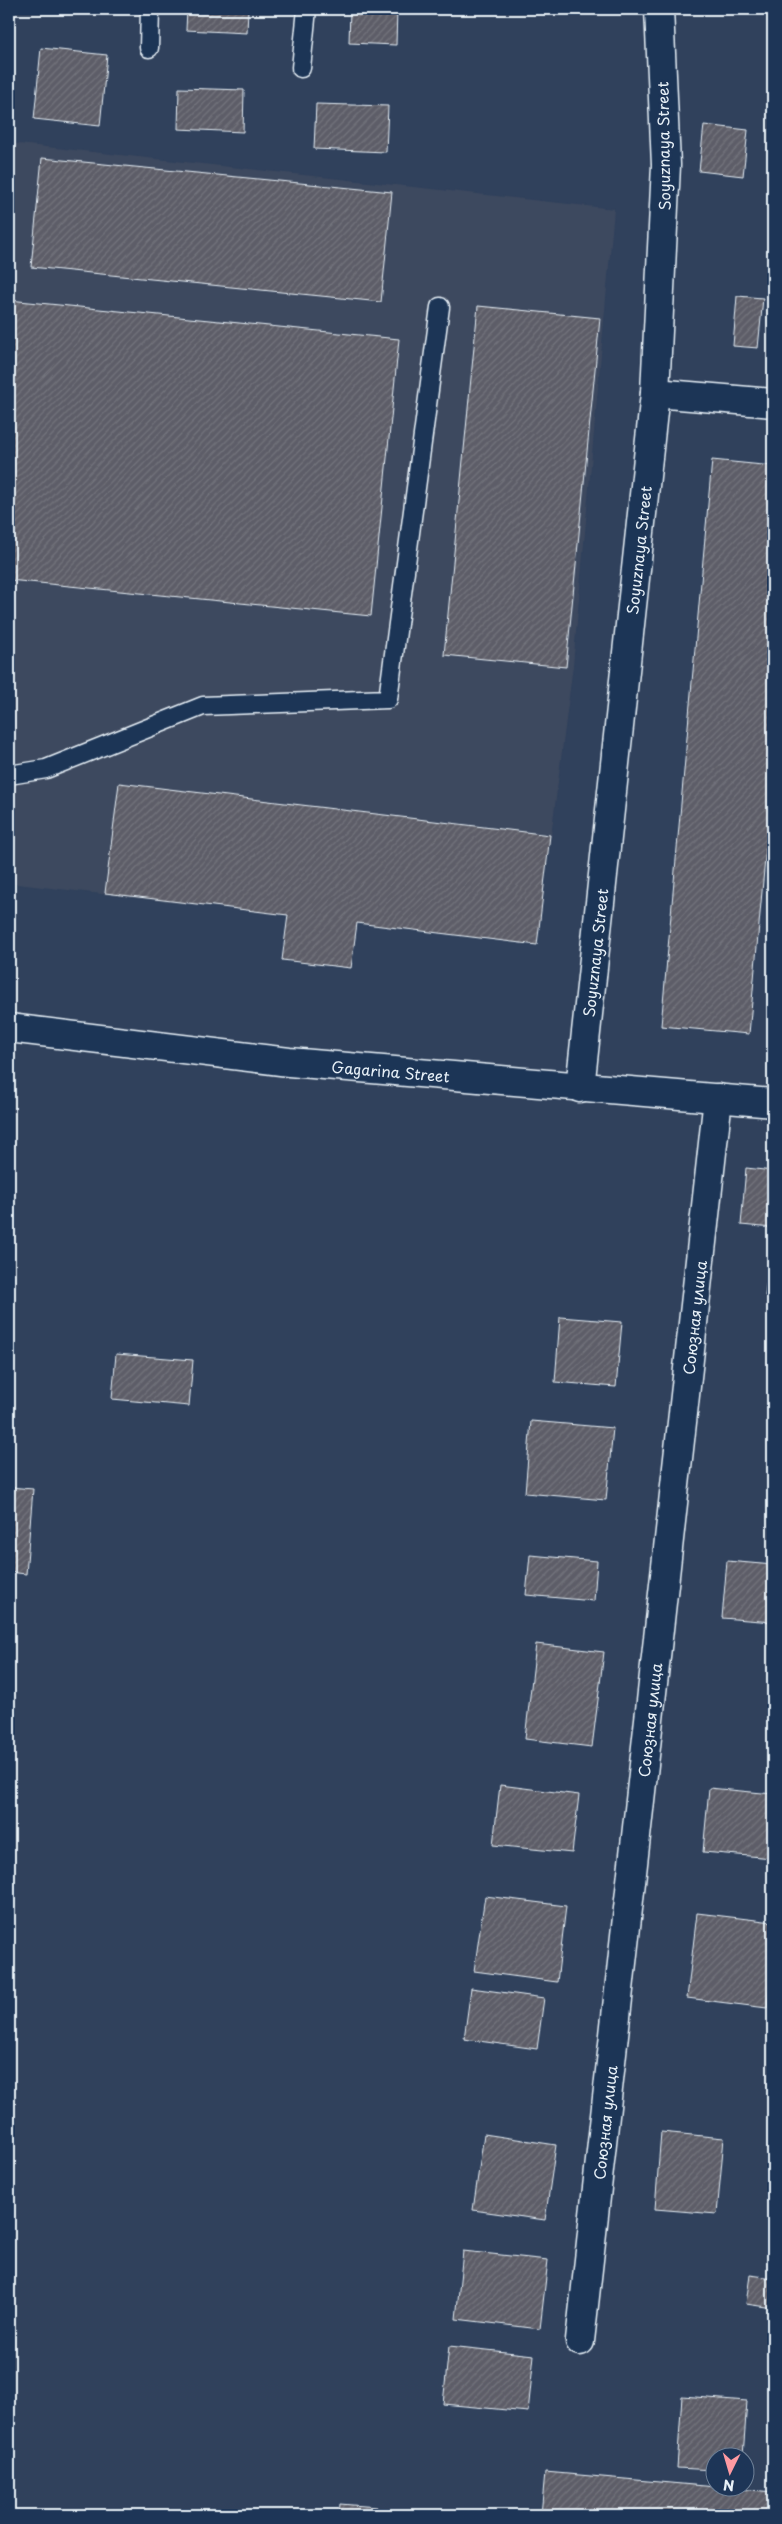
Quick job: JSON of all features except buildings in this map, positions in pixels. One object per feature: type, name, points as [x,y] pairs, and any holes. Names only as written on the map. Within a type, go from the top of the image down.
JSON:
[{"type":"street","name":"Soyuznaya Street","points":[[580,1088],[654,393],[666,165],[659,9]]},
{"type":"street","points":[[654,393],[773,403]]},
{"type":"street","name":"Gagarina Street","points":[[9,1028],[289,1062],[773,1103]]},
{"type":"street","name":"Союзная улица","points":[[580,2341],[718,1098]]},
{"type":"lane","points":[[149,48],[150,9]]},
{"type":"lane","points":[[301,68],[307,9]]},
{"type":"lane","points":[[9,775],[46,768],[203,706],[388,699],[440,307]]},
{"type":"shaded area","points":[[9,143],[614,209],[573,665],[537,945],[9,883]]}]
